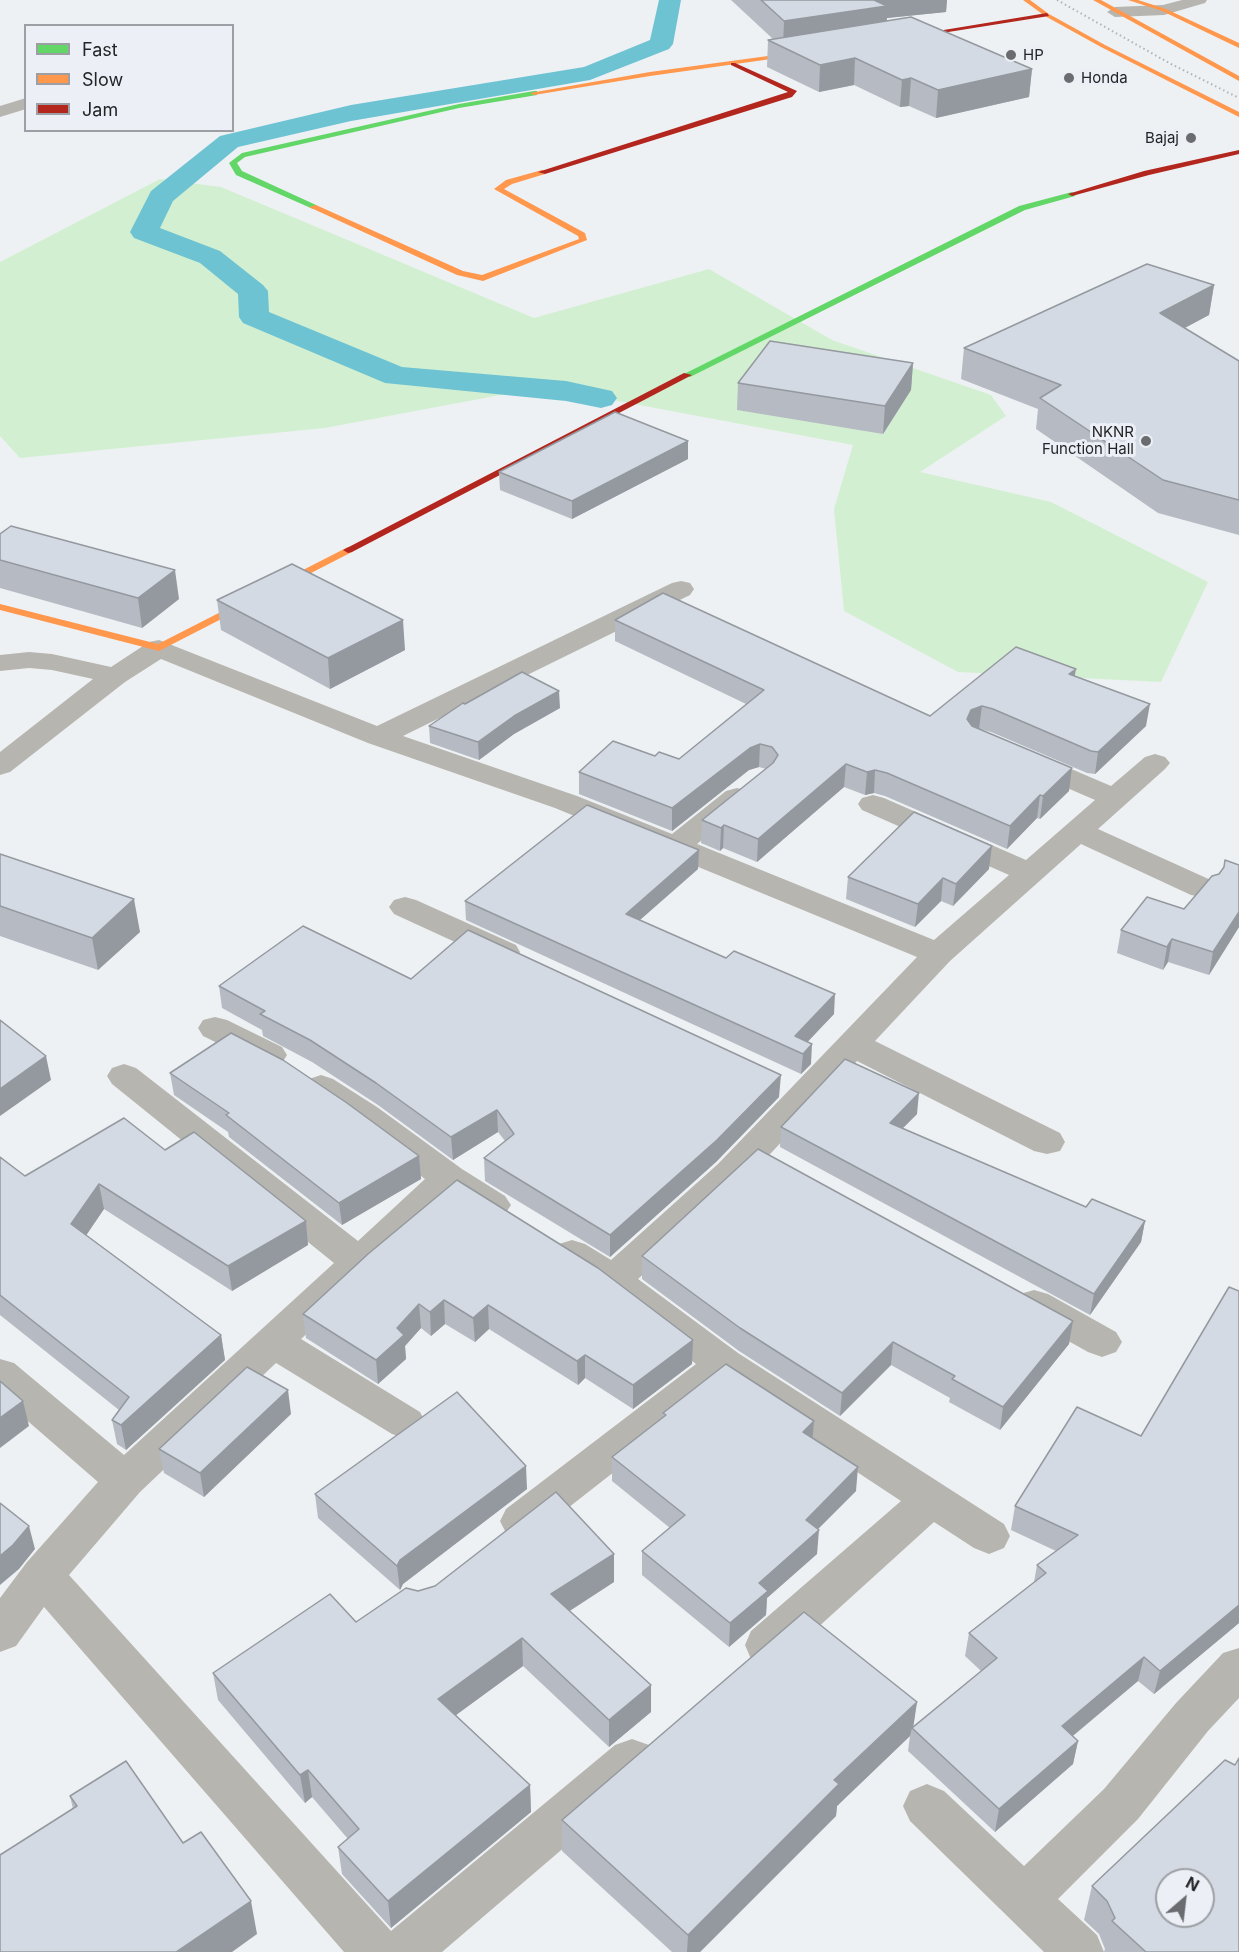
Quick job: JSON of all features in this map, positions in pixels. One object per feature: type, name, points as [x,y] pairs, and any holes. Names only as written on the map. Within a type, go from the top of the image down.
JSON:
[{"type":"main road","points":[[1026,0],[1047,15],[1239,115]]},
{"type":"main road","points":[[1096,0],[1239,79]]},
{"type":"main road","points":[[1131,0],[1164,10],[1239,46]]},
{"type":"main road","points":[[883,40],[1047,15]]},
{"type":"main road","points":[[733,64],[793,91],[778,98],[510,182],[498,189],[582,235],[583,240],[483,278],[459,273],[239,173],[233,163],[242,155],[459,106],[650,74],[733,64],[825,49]]},
{"type":"main road","points":[[0,607],[159,648],[739,348],[1022,208],[1148,173],[1239,153]]},
{"type":"street","points":[[1115,12],[1164,10],[1199,0]]},
{"type":"street","points":[[0,112],[24,104]]},
{"type":"street","points":[[378,737],[681,589]]},
{"type":"street","points":[[0,766],[115,676],[159,648],[378,737],[566,802],[938,954]]},
{"type":"street","points":[[0,663],[29,660],[52,662],[115,676]]},
{"type":"street","points":[[1011,754],[1114,798]]},
{"type":"street","points":[[614,1280],[769,1159],[807,1093],[938,954],[1155,763]]},
{"type":"street","points":[[675,847],[760,778]]},
{"type":"street","points":[[873,804],[1030,873]]},
{"type":"street","points":[[1077,831],[1202,888]]},
{"type":"street","points":[[405,907],[536,967]]},
{"type":"street","points":[[215,1028],[299,1072],[364,1115],[449,1178],[614,1280],[724,1364],[989,1536]]},
{"type":"street","points":[[852,1044],[1047,1142]]},
{"type":"street","points":[[124,1076],[359,1262]]},
{"type":"street","points":[[775,1078],[807,1093]]},
{"type":"street","points":[[0,1633],[42,1575],[125,1480],[449,1178]]},
{"type":"street","points":[[1000,1286],[1102,1342]]},
{"type":"street","points":[[274,1342],[406,1423]]},
{"type":"street","points":[[496,1540],[724,1364]]},
{"type":"street","points":[[0,1374],[125,1480]]},
{"type":"street","points":[[735,1672],[932,1499]]},
{"type":"street","points":[[42,1575],[377,1952]]},
{"type":"street","points":[[1024,1899],[1121,1804],[1192,1717],[1239,1667]]},
{"type":"street","points":[[404,1952],[664,1733]]},
{"type":"street","points":[[927,1806],[1078,1952]]},
{"type":"green space","points":[[160,179],[221,187],[534,318],[709,269],[832,340],[991,395],[1006,416],[920,472],[1051,502],[1208,582],[1161,682],[958,672],[844,611],[834,509],[853,445],[543,387],[325,428],[20,458],[0,436],[0,262]]},
{"type":"building","points":[[761,0],[874,0],[887,6],[784,21]]},
{"type":"building","points":[[911,17],[1032,69],[938,90],[911,78],[902,80],[855,58],[820,65],[768,40]]},
{"type":"building","points":[[1147,264],[1214,285],[1160,313],[1239,361],[1239,500],[1163,480],[1040,398],[1061,385],[964,348]]},
{"type":"building","points":[[770,341],[913,363],[885,406],[738,383]]},
{"type":"building","points":[[615,412],[688,441],[572,501],[499,472]]},
{"type":"building","points":[[11,526],[175,570],[138,598],[0,560],[0,534]]},
{"type":"building","points":[[292,564],[403,620],[328,658],[217,600]]},
{"type":"building","points":[[663,593],[930,716],[1016,647],[1076,669],[1069,674],[1150,704],[1098,752],[993,709],[982,706],[971,710],[967,719],[972,726],[1072,768],[1043,796],[1040,795],[1010,826],[887,773],[875,770],[867,772],[846,764],[758,839],[724,825],[721,828],[702,820],[773,763],[778,755],[772,747],[760,744],[750,748],[672,808],[579,772],[613,741],[655,756],[659,752],[679,759],[764,690],[615,620]]},
{"type":"building","points":[[522,672],[559,691],[514,716],[478,742],[429,726],[463,703],[465,704]]},
{"type":"building","points":[[587,805],[699,850],[626,914],[726,958],[734,951],[835,994],[795,1036],[812,1044],[803,1054],[465,901]]},
{"type":"building","points":[[914,812],[992,846],[956,884],[943,878],[918,904],[848,877]]},
{"type":"building","points":[[0,854],[134,899],[92,938],[0,906]]},
{"type":"building","points":[[1225,860],[1239,865],[1239,912],[1213,952],[1172,939],[1167,947],[1121,930],[1147,897],[1184,909],[1212,876],[1219,874],[1224,867]]},
{"type":"building","points":[[303,926],[411,979],[468,930],[781,1075],[717,1140],[610,1235],[484,1158],[514,1134],[497,1110],[451,1137],[376,1083],[310,1040],[260,1014],[265,1011],[219,986]]},
{"type":"building","points":[[0,1020],[46,1056],[0,1089]]},
{"type":"building","points":[[231,1033],[283,1060],[419,1156],[339,1203],[226,1115],[229,1113],[170,1073]]},
{"type":"building","points":[[845,1059],[919,1093],[890,1123],[1086,1207],[1092,1199],[1145,1221],[1094,1294],[781,1127]]},
{"type":"building","points":[[124,1118],[165,1150],[194,1132],[306,1221],[228,1266],[99,1184],[71,1224],[221,1335],[121,1425],[112,1420],[129,1397],[0,1295],[0,1157],[25,1176]]},
{"type":"building","points":[[758,1149],[1073,1321],[1003,1407],[952,1379],[955,1376],[893,1342],[842,1393],[740,1328],[642,1256]]},
{"type":"building","points":[[457,1180],[598,1268],[693,1340],[633,1385],[585,1355],[577,1361],[488,1305],[473,1318],[444,1300],[430,1312],[419,1304],[397,1328],[404,1335],[376,1360],[303,1314],[368,1254]]},
{"type":"building","points":[[1229,1287],[1239,1291],[1239,1605],[1160,1671],[1144,1657],[1062,1726],[1078,1741],[999,1809],[912,1728],[997,1658],[969,1633],[1046,1573],[1037,1565],[1078,1535],[1015,1506],[1077,1407],[1141,1436]]},
{"type":"building","points":[[726,1364],[814,1421],[803,1432],[858,1467],[806,1520],[819,1530],[759,1583],[768,1591],[730,1623],[642,1551],[685,1515],[612,1457],[666,1415],[663,1413]]},
{"type":"building","points":[[247,1367],[288,1390],[200,1473],[159,1449]]},
{"type":"building","points":[[0,1381],[23,1401],[0,1418]]},
{"type":"building","points":[[457,1392],[526,1466],[400,1560],[397,1566],[315,1494]]},
{"type":"building","points":[[556,1492],[614,1554],[551,1594],[651,1685],[609,1720],[522,1638],[438,1699],[530,1785],[388,1901],[338,1847],[359,1829],[308,1770],[300,1775],[213,1673],[330,1594],[356,1622],[406,1588],[418,1591],[435,1586]]},
{"type":"building","points":[[0,1503],[29,1526],[0,1556]]},
{"type":"building","points":[[804,1612],[917,1702],[834,1780],[839,1784],[688,1935],[562,1820]]},
{"type":"building","points":[[1239,1758],[1239,1952],[1146,1952],[1112,1921],[1115,1918],[1107,1901],[1092,1886],[1225,1760],[1235,1765]]},
{"type":"building","points":[[126,1761],[183,1843],[201,1832],[251,1901],[176,1952],[0,1952],[0,1855],[77,1806],[70,1796]]},
{"type":"waterway","points":[[601,398],[566,391],[396,376],[254,317],[253,291],[210,257],[144,232],[161,197],[229,141],[351,113],[590,73],[661,44],[670,0]]},
{"type":"railway","points":[[1057,0],[1171,64],[1239,98]]},
{"type":"traffic: fast","points":[[313,207],[239,173],[233,163],[242,155],[459,106],[534,93]]},
{"type":"traffic: fast","points":[[687,375],[1022,208],[1072,194]]},
{"type":"traffic: slow","points":[[1026,0],[1047,15],[1103,46],[1239,115]]},
{"type":"traffic: slow","points":[[1096,0],[1239,79]]},
{"type":"traffic: slow","points":[[1131,0],[1164,10],[1239,46]]},
{"type":"traffic: slow","points":[[534,93],[650,74],[812,52]]},
{"type":"traffic: slow","points":[[313,207],[460,273],[483,278],[583,240],[582,235],[498,189],[509,182],[542,172]]},
{"type":"traffic: slow","points":[[0,607],[159,648],[348,550]]},
{"type":"traffic: jam","points":[[898,38],[1047,15]]},
{"type":"traffic: jam","points":[[542,172],[789,95],[793,91],[733,64]]},
{"type":"traffic: jam","points":[[1072,194],[1147,173],[1239,152]]},
{"type":"traffic: jam","points":[[348,550],[687,375]]},
{"type":"place","name":"HP","points":[[1011,55]]},
{"type":"place","name":"Honda","points":[[1069,78]]},
{"type":"place","name":"Bajaj","points":[[1191,138]]},
{"type":"place","name":"NKNR Function Hall","points":[[1146,441]]}]
